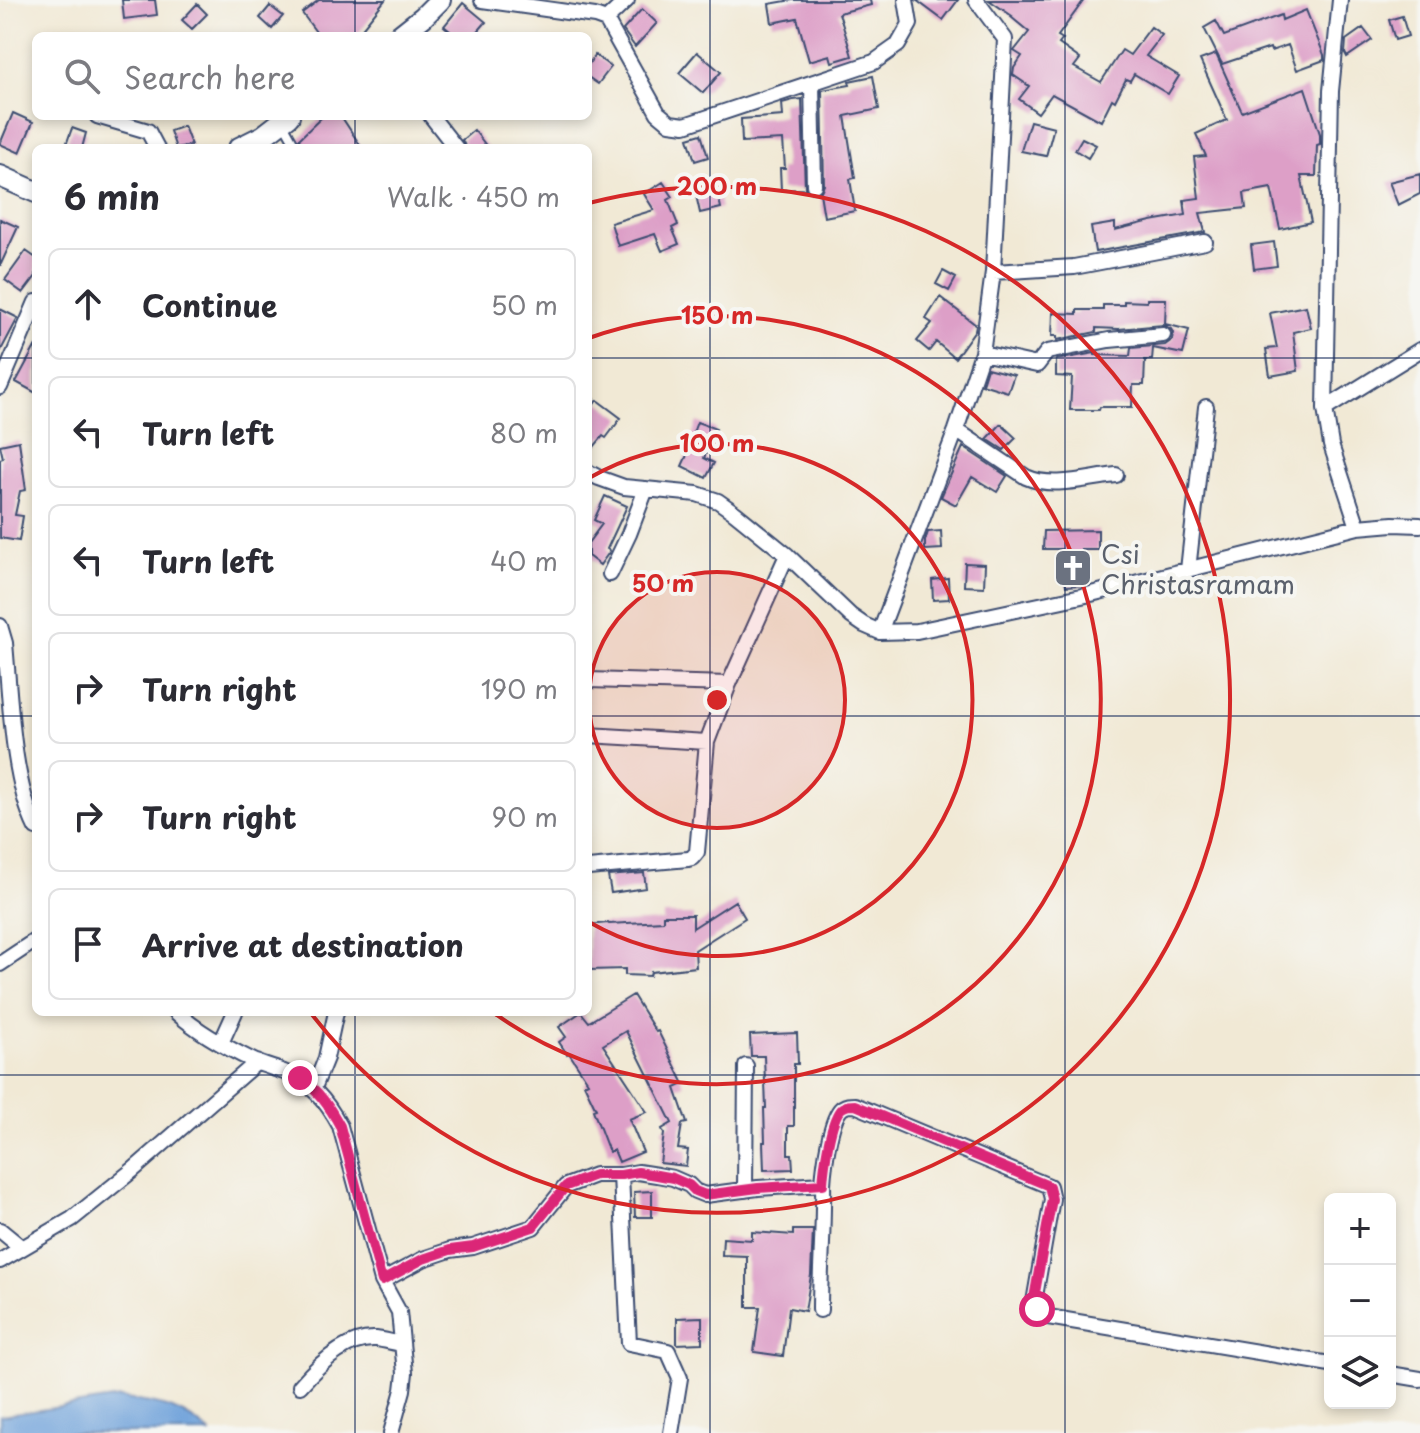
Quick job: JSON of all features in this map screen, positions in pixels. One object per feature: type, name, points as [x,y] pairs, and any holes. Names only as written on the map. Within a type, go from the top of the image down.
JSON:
[{"type":"main road","points":[[404,32],[440,0]]},
{"type":"main road","points":[[265,142],[285,120]]},
{"type":"main road","points":[[0,176],[32,190]]},
{"type":"street","points":[[482,0],[606,20],[658,113],[676,125],[695,122],[874,62],[898,45],[910,24],[906,0]]},
{"type":"street","points":[[606,20],[627,0]]},
{"type":"street","points":[[880,632],[982,353],[993,272],[1005,39],[976,0]]},
{"type":"street","points":[[1340,0],[1331,91],[1325,409],[1331,445],[1358,527]]},
{"type":"street","points":[[812,83],[814,185]]},
{"type":"street","points":[[111,120],[148,131],[155,144]]},
{"type":"street","points":[[434,120],[453,144]]},
{"type":"street","points":[[993,272],[1074,267],[1205,242]]},
{"type":"street","points":[[0,387],[32,311]]},
{"type":"street","points":[[982,353],[1037,365],[1047,352],[1109,340],[1163,335]]},
{"type":"street","points":[[1325,409],[1420,350]]},
{"type":"street","points":[[1188,570],[1206,407]]},
{"type":"street","points":[[956,430],[1035,481],[1055,482],[1116,475]]},
{"type":"street","points":[[592,474],[624,487],[697,494],[718,501],[787,555],[851,616],[880,632],[917,631],[961,623],[1358,527],[1420,525]]},
{"type":"street","points":[[610,574],[646,489]]},
{"type":"street","points":[[592,868],[692,858],[697,852],[707,742],[729,684],[787,555]]},
{"type":"street","points":[[0,626],[5,643],[19,774],[32,820]]},
{"type":"street","points":[[592,680],[729,684]]},
{"type":"street","points":[[592,735],[707,742]]},
{"type":"street","points":[[0,964],[32,943]]},
{"type":"street","points":[[181,1016],[197,1030],[257,1062],[300,1078],[314,1088],[340,1126],[382,1281],[399,1312],[404,1381],[391,1433]]},
{"type":"street","points":[[221,1043],[233,1016]]},
{"type":"street","points":[[314,1088],[326,1058],[335,1016]]},
{"type":"street","points":[[0,1261],[72,1219],[257,1062]]},
{"type":"street","points":[[745,1190],[746,1066]]},
{"type":"street","points":[[820,1310],[825,1154],[838,1114],[845,1106],[855,1105],[1049,1186],[1052,1199],[1034,1302],[1042,1316],[1324,1363]]},
{"type":"street","points":[[382,1281],[423,1259],[450,1250],[473,1247],[533,1227],[566,1186],[595,1175],[638,1172],[673,1178],[705,1195],[823,1184]]},
{"type":"street","points":[[621,1175],[629,1343],[668,1351],[680,1378],[671,1433]]},
{"type":"street","points":[[0,1230],[22,1248]]},
{"type":"street","points":[[300,1386],[340,1349],[361,1340],[402,1344]]},
{"type":"street","points":[[1396,1375],[1420,1379]]},
{"type":"lane","points":[[286,120],[295,144]]},
{"type":"water","points":[[119,1398],[178,1411],[210,1433],[0,1433],[0,1416]]},
{"type":"building","points":[[122,0],[155,0],[157,15],[124,19]]},
{"type":"building","points":[[319,0],[385,0],[359,32],[316,32],[302,13]]},
{"type":"building","points":[[792,0],[870,0],[871,5],[839,13],[852,56],[832,62],[830,55],[809,61],[797,18],[772,23],[769,4]]},
{"type":"building","points":[[916,0],[958,0],[943,20]]},
{"type":"building","points":[[989,0],[1084,0],[1058,36],[1063,39],[1059,44],[1080,59],[1074,67],[1101,82],[1122,50],[1130,55],[1151,27],[1162,35],[1146,56],[1179,76],[1168,94],[1134,74],[1130,81],[1126,79],[1101,121],[1052,94],[1038,113],[1019,99],[1029,86],[1013,75],[1022,56],[1014,51],[1029,32]]},
{"type":"building","points":[[463,3],[486,22],[477,32],[451,32],[444,26]]},
{"type":"building","points":[[197,4],[207,14],[192,29],[182,20]]},
{"type":"building","points":[[270,6],[283,16],[272,29],[260,18]]},
{"type":"building","points":[[642,9],[657,23],[635,47],[623,30]]},
{"type":"building","points":[[1306,10],[1324,60],[1297,70],[1288,45],[1222,64],[1204,28],[1216,21],[1224,36],[1281,15],[1282,20]]},
{"type":"building","points":[[1402,16],[1408,36],[1395,40],[1389,20]]},
{"type":"building","points":[[1363,28],[1372,40],[1347,57],[1346,40]]},
{"type":"building","points":[[697,52],[721,72],[703,93],[679,73]]},
{"type":"building","points":[[1216,54],[1242,112],[1305,88],[1320,134],[1316,176],[1301,176],[1311,222],[1280,229],[1271,188],[1244,193],[1246,208],[1200,213],[1205,232],[1095,252],[1091,227],[1115,223],[1115,230],[1186,215],[1184,200],[1199,198],[1194,157],[1206,156],[1196,134],[1227,120],[1200,60]]},
{"type":"building","points":[[595,55],[611,67],[598,84],[592,80],[592,59]]},
{"type":"building","points":[[873,76],[879,109],[845,116],[855,178],[850,179],[855,211],[824,217],[820,193],[824,185],[822,90],[850,85],[849,81]]},
{"type":"building","points":[[802,99],[805,189],[781,190],[780,168],[785,168],[783,140],[742,142],[741,119],[783,116],[782,103]]},
{"type":"building","points":[[13,113],[33,122],[20,153],[0,144]]},
{"type":"building","points":[[319,120],[344,120],[359,144],[301,144],[299,139]]},
{"type":"building","points":[[1030,121],[1054,127],[1046,156],[1021,151]]},
{"type":"building","points":[[184,126],[191,144],[175,144],[170,131]]},
{"type":"building","points":[[72,128],[86,133],[83,144],[66,144]]},
{"type":"building","points":[[474,130],[485,144],[464,144],[462,140]]},
{"type":"building","points":[[701,134],[708,157],[695,161],[688,138]]},
{"type":"building","points":[[1082,138],[1096,145],[1088,158],[1075,150]]},
{"type":"building","points":[[1420,174],[1420,194],[1398,205],[1389,182]]},
{"type":"building","points":[[663,182],[673,197],[668,200],[678,225],[672,228],[679,244],[662,251],[655,234],[618,246],[611,223],[654,210],[644,194]]},
{"type":"building","points":[[717,190],[721,208],[700,213],[696,195]]},
{"type":"building","points":[[0,219],[18,227],[0,266]]},
{"type":"building","points":[[1274,242],[1277,266],[1254,269],[1251,245]]},
{"type":"building","points":[[26,251],[32,255],[32,281],[23,293],[5,280]]},
{"type":"building","points":[[943,271],[956,278],[949,291],[936,284]]},
{"type":"building","points":[[940,297],[976,325],[955,358],[936,342],[929,351],[917,341],[932,323],[926,319]]},
{"type":"building","points":[[1147,299],[1166,299],[1165,324],[1189,330],[1183,354],[1153,348],[1152,360],[1145,360],[1144,385],[1133,385],[1132,407],[1070,410],[1072,377],[1056,376],[1056,360],[1095,353],[1130,356],[1131,348],[1165,345],[1172,340],[1173,333],[1163,325],[1096,328],[1096,332],[1057,340],[1057,336],[1052,336],[1053,313],[1077,314],[1077,310],[1103,310],[1103,305],[1124,305],[1124,301],[1147,302]]},
{"type":"building","points":[[1306,306],[1311,328],[1293,332],[1298,371],[1270,376],[1266,349],[1277,348],[1270,313]]},
{"type":"building","points":[[0,309],[18,318],[0,352]]},
{"type":"building","points":[[32,352],[32,391],[16,382]]},
{"type":"building","points":[[987,368],[1014,375],[1008,392],[982,384]]},
{"type":"building","points":[[597,400],[621,418],[606,438],[603,436],[592,449],[592,407]]},
{"type":"building","points":[[697,422],[716,429],[704,458],[714,463],[706,478],[682,466],[694,440],[691,438]]},
{"type":"building","points":[[1001,424],[1016,438],[1004,450],[987,439]]},
{"type":"building","points":[[19,441],[26,490],[20,491],[15,515],[23,516],[19,541],[0,538],[0,459],[3,458],[0,445]]},
{"type":"building","points":[[963,447],[1007,476],[997,492],[972,477],[956,505],[941,497]]},
{"type":"building","points":[[605,496],[627,506],[607,549],[610,551],[600,565],[592,559],[592,538],[602,524],[594,520]]},
{"type":"building","name":"Csi Christasramam","points":[[1098,530],[1098,550],[1081,550],[1083,585],[1066,586],[1061,549],[1043,549],[1044,531]]},
{"type":"building","points":[[941,531],[942,549],[925,550],[928,532]]},
{"type":"building","points":[[965,563],[985,564],[984,587],[964,586]]},
{"type":"building","points":[[948,578],[949,599],[933,600],[932,580]]},
{"type":"building","points":[[644,873],[646,888],[611,893],[608,876]]},
{"type":"building","points":[[735,901],[745,918],[695,950],[696,967],[651,972],[650,976],[625,975],[625,969],[592,970],[592,925],[663,921],[663,915],[693,915],[693,928]]},
{"type":"building","points":[[633,995],[658,1031],[684,1084],[675,1088],[687,1123],[682,1124],[678,1149],[688,1150],[686,1166],[660,1163],[662,1129],[672,1123],[626,1031],[603,1045],[647,1112],[629,1119],[643,1152],[619,1162],[614,1150],[609,1152],[593,1110],[596,1109],[584,1084],[588,1082],[559,1042],[566,1037],[559,1027],[575,1016],[584,1016],[589,1022]]},
{"type":"building","points":[[797,1033],[794,1126],[788,1126],[788,1154],[792,1154],[793,1169],[764,1170],[764,1056],[751,1056],[750,1035]]},
{"type":"building","points":[[652,1191],[652,1217],[635,1217],[634,1192]]},
{"type":"building","points":[[793,1230],[813,1230],[811,1275],[805,1311],[789,1308],[783,1356],[754,1352],[760,1307],[747,1307],[747,1256],[722,1255],[723,1238],[752,1240],[752,1232],[793,1235]]},
{"type":"building","points":[[702,1317],[702,1343],[677,1344],[677,1318]]},
{"type":"place","name":"Csi Christasramam","points":[[1073,568]]},
{"type":"route","points":[[300,1078],[314,1088],[329,1106],[340,1126],[382,1281],[423,1259],[450,1250],[473,1247],[533,1227],[566,1186],[595,1175],[638,1172],[657,1175],[673,1178],[705,1195],[823,1184],[825,1154],[838,1114],[845,1106],[855,1105],[1049,1186],[1052,1199],[1034,1298],[1037,1309]]}]
